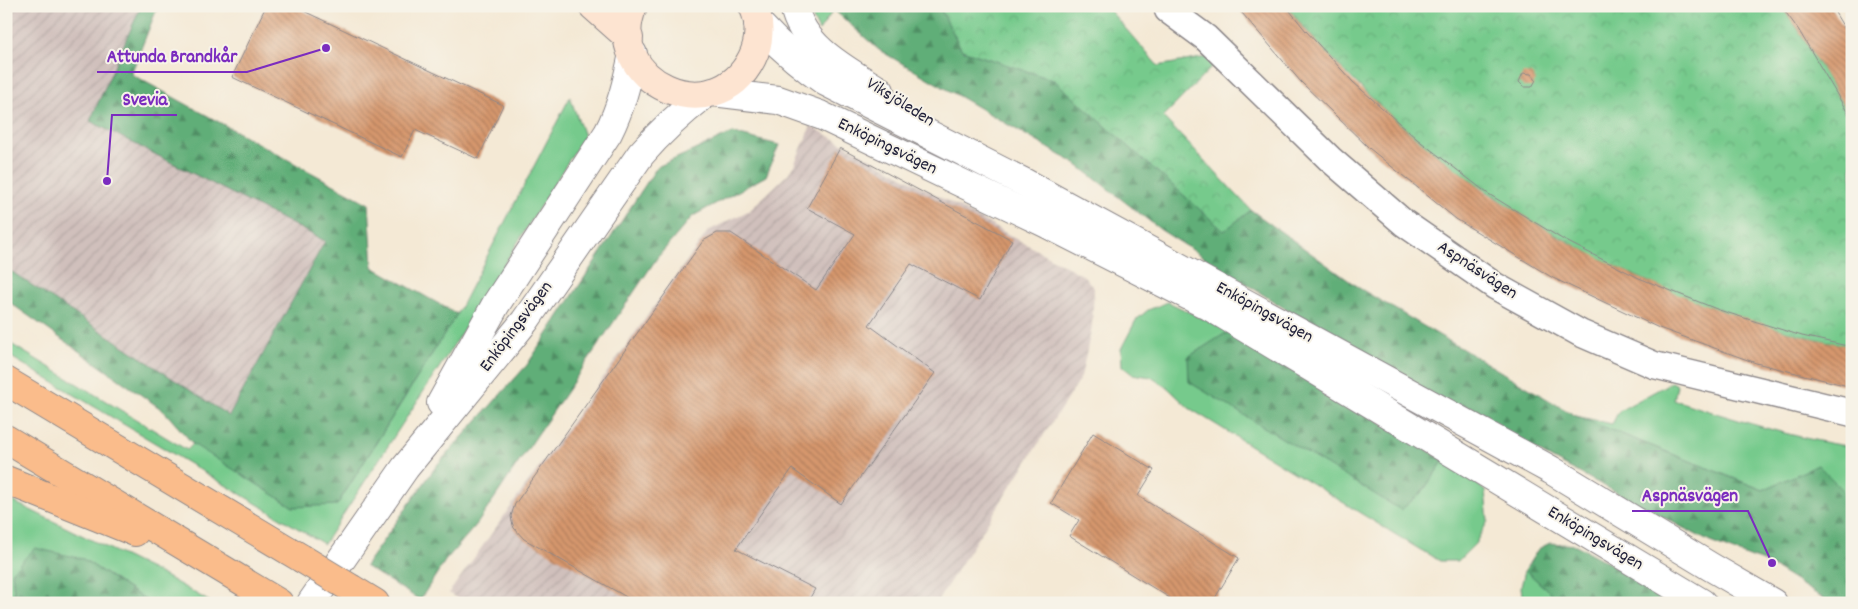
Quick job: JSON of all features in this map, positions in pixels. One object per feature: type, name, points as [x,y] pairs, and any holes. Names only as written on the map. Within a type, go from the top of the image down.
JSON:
[{"type":"highway","points":[[6,381],[375,603]]},
{"type":"highway","points":[[6,439],[276,601]]},
{"type":"highway","points":[[6,480],[214,564]]},
{"type":"main road","points":[[593,6],[631,46],[647,76],[658,85],[670,91],[683,94],[708,93],[727,86],[748,66],[756,45],[756,12]]},
{"type":"main road","points":[[631,46],[629,24],[633,6]]},
{"type":"street","name":"Viksjöleden","points":[[794,6],[795,14],[810,40],[838,64],[1025,183]]},
{"type":"street","name":"Aspnäsvägen","points":[[1168,10],[1206,38],[1330,160],[1404,223],[1496,286],[1580,332],[1654,365],[1852,413]]},
{"type":"street","name":"Enköpingsvägen","points":[[756,12],[786,52],[801,66],[826,82],[1025,183],[1552,470],[1773,603]]},
{"type":"street","name":"Enköpingsvägen","points":[[405,468],[496,304],[617,117],[623,98],[631,46]]},
{"type":"street","name":"Enköpingsvägen","points":[[311,603],[405,468],[525,321],[641,154],[667,125],[708,93],[778,100],[820,114],[1045,223],[1209,306],[1702,603]]},
{"type":"shaded area","points":[[6,6],[141,6],[91,121],[325,240],[229,417],[6,268]]},
{"type":"shaded area","points":[[811,126],[1084,276],[1094,288],[1092,326],[1081,377],[936,603],[466,603],[449,593],[708,231],[750,210],[792,170]]},
{"type":"green space","points":[[141,6],[158,6],[131,74],[369,204],[373,267],[457,314],[337,505],[293,507],[193,444],[164,411],[6,300],[6,268],[229,416],[325,241],[90,121]]},
{"type":"green space","points":[[807,6],[836,6],[819,31]]},
{"type":"green space","points":[[836,6],[939,6],[962,50],[1054,80],[1224,231],[1251,210],[1359,288],[1576,416],[1763,490],[1818,465],[1852,499],[1852,603],[1831,603],[1768,564],[1710,542],[1371,363],[1161,230],[1076,164],[879,50],[834,10]]},
{"type":"green space","points":[[939,6],[1106,6],[1158,66],[1207,57],[1213,66],[1163,117],[1251,210],[1224,231],[1054,80],[962,50]]},
{"type":"green space","points":[[1286,6],[1781,6],[1798,29],[1852,120],[1852,347],[1770,326],[1690,299],[1613,265],[1539,225],[1470,179],[1404,127],[1343,69]]},
{"type":"green space","points":[[570,97],[584,136],[450,351],[324,544],[6,354],[6,341],[187,450],[193,444],[337,505],[457,314]]},
{"type":"green space","points":[[732,133],[779,145],[766,176],[693,216],[657,258],[477,524],[445,561],[420,600],[365,566],[437,465],[527,365],[657,167]]},
{"type":"green space","points":[[1168,302],[1229,331],[1423,491],[1444,460],[1467,474],[1485,491],[1488,521],[1475,544],[1458,561],[1440,561],[1189,408],[1169,389],[1151,377],[1132,374],[1122,366],[1121,349],[1136,320],[1148,310]]},
{"type":"green space","points":[[1229,331],[1444,460],[1423,491],[1401,510],[1189,382],[1188,357]]},
{"type":"green space","points":[[1672,382],[1677,385],[1674,400],[1784,433],[1852,447],[1852,499],[1818,466],[1763,490],[1576,416],[1612,424],[1619,411]]},
{"type":"green space","points":[[6,498],[165,576],[212,603],[150,603],[83,559],[12,571],[15,603],[6,603]]},
{"type":"green space","points":[[1550,543],[1576,545],[1645,583],[1668,603],[1562,603],[1525,570],[1538,549]]},
{"type":"green space","points":[[35,548],[83,559],[150,603],[15,603],[12,571]]},
{"type":"green space","points":[[1525,570],[1562,603],[1523,603],[1521,587]]},
{"type":"building","points":[[266,6],[293,6],[503,105],[478,159],[415,130],[402,157],[232,77]]},
{"type":"building","points":[[1236,6],[1286,6],[1306,31],[1353,82],[1417,139],[1487,193],[1562,239],[1639,278],[1719,310],[1802,336],[1852,347],[1852,387],[1756,363],[1659,328],[1553,278],[1456,219],[1369,148],[1301,82]]},
{"type":"building","points":[[1781,6],[1831,6],[1852,41],[1852,120],[1798,29]]},
{"type":"building","points":[[1523,73],[1531,74],[1536,80],[1532,87],[1524,87],[1519,82]]},
{"type":"building","points":[[840,148],[1012,240],[980,300],[911,264],[869,325],[935,373],[841,504],[792,469],[736,549],[815,589],[807,603],[637,603],[524,539],[514,528],[512,522],[511,516],[515,504],[703,241],[717,233],[731,233],[816,290],[855,234],[807,208]]},
{"type":"building","points":[[1093,433],[1154,470],[1138,496],[1239,558],[1212,603],[1178,603],[1069,536],[1079,520],[1051,503]]},
{"type":"place","name":"Attunda Brandkår","points":[[326,48]]},
{"type":"place","name":"Svevia","points":[[107,181]]},
{"type":"place","name":"Aspnäsvägen","points":[[1772,563]]}]
